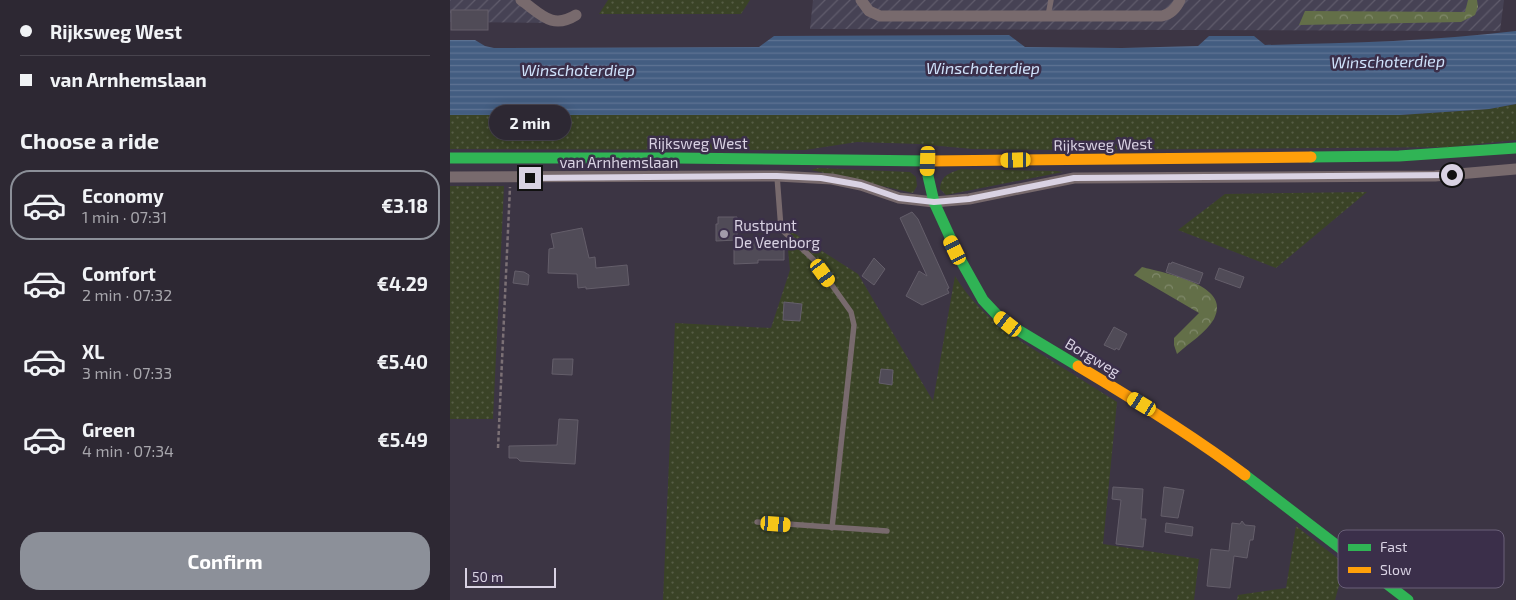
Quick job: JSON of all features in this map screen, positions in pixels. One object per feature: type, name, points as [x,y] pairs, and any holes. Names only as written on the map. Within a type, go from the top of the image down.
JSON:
[{"type":"main road","name":"Rijksweg West","points":[[450,158],[928,161],[1399,156],[1516,148]]},
{"type":"main road","name":"Borgweg","points":[[928,161],[928,176],[934,202],[953,246],[983,300],[999,317],[1142,404],[1214,452],[1338,547]]},
{"type":"main road","name":"Borgweg","points":[[1392,588],[1408,600]]},
{"type":"street","points":[[521,0],[549,20],[558,22],[570,19],[576,15]]},
{"type":"street","points":[[861,0],[869,11],[880,16],[1162,16],[1169,14],[1175,9],[1180,0]]},
{"type":"street","points":[[934,202],[969,199],[1074,178],[1435,176],[1516,168]]},
{"type":"street","name":"van Arnhemslaan","points":[[450,177],[777,176],[832,179],[861,185],[899,198],[934,202]]},
{"type":"lane","points":[[1048,16],[1051,0]]},
{"type":"lane","points":[[777,176],[781,229],[814,260],[851,312],[854,325],[832,528]]},
{"type":"lane","points":[[757,522],[887,532]]},
{"type":"path","points":[[498,448],[511,178]]},
{"type":"shaded area","points":[[450,0],[519,0],[552,23],[450,22]]},
{"type":"shaded area","points":[[813,0],[1504,0],[1500,31],[810,29]]},
{"type":"green space","points":[[608,0],[750,0],[741,14],[599,14]]},
{"type":"green space","points":[[1468,0],[1477,0],[1478,7],[1475,15],[1461,22],[1299,25],[1305,11],[1465,12]]},
{"type":"green space","points":[[1516,104],[1516,140],[1449,147],[1068,150],[972,149],[919,144],[857,142],[805,150],[450,149],[450,115],[1400,115],[1489,109]]},
{"type":"green space","points":[[818,168],[910,172],[916,177],[917,186],[913,193],[811,170]]},
{"type":"green space","points":[[961,169],[1063,172],[946,195],[940,189],[942,181],[947,175]]},
{"type":"green space","points":[[450,186],[504,186],[493,419],[450,419]]},
{"type":"green space","points":[[1367,192],[1276,268],[1178,230],[1225,194]]},
{"type":"green space","points":[[786,228],[858,274],[933,401],[955,276],[978,306],[1006,332],[1117,402],[1103,544],[1199,559],[1194,600],[663,600],[675,323],[771,328],[790,270]]},
{"type":"green space","points":[[1142,267],[1193,282],[1214,297],[1217,307],[1211,324],[1177,354],[1174,338],[1199,313],[1134,275]]},
{"type":"green space","points":[[1296,526],[1338,559],[1338,588],[1335,600],[1237,600],[1238,595],[1286,588]]},
{"type":"water","name":"Winschoterdiep","points":[[1516,31],[1516,104],[1489,109],[1400,115],[450,115],[450,40],[475,40],[485,46],[494,48],[759,47],[774,36],[1009,35],[1025,47],[1122,48],[1198,46],[1209,36],[1254,36],[1265,45],[1422,39]]},
{"type":"building","points":[[451,10],[488,10],[488,30],[451,30]]},
{"type":"building","points":[[912,212],[918,219],[949,288],[947,289],[949,293],[922,305],[906,296],[919,271],[927,276],[900,218]]},
{"type":"building","points":[[718,217],[737,217],[737,240],[716,241]]},
{"type":"building","points":[[582,228],[589,258],[595,257],[596,268],[627,265],[629,285],[578,288],[577,274],[548,273],[549,249],[554,248],[551,234]]},
{"type":"building","points":[[734,241],[784,241],[784,260],[758,260],[758,263],[734,264]]},
{"type":"building","points":[[874,258],[885,269],[874,285],[862,276]]},
{"type":"building","points":[[1172,262],[1203,273],[1199,284],[1166,272],[1169,263],[1171,264]]},
{"type":"building","points":[[1219,268],[1244,277],[1240,288],[1215,279]]},
{"type":"building","points":[[515,271],[524,272],[529,275],[528,285],[513,283]]},
{"type":"building","points":[[784,302],[802,304],[800,321],[783,320]]},
{"type":"building","points":[[1114,327],[1127,334],[1119,350],[1104,345]]},
{"type":"building","points":[[553,359],[573,359],[572,375],[552,374]]},
{"type":"building","points":[[881,369],[893,370],[892,385],[879,383]]},
{"type":"building","points":[[559,419],[578,420],[575,464],[520,461],[517,458],[509,458],[509,446],[557,445]]},
{"type":"building","points":[[1113,487],[1143,489],[1141,519],[1146,519],[1143,547],[1116,544],[1121,500],[1112,499]]},
{"type":"building","points":[[1164,487],[1184,490],[1178,518],[1161,516]]},
{"type":"building","points":[[1242,521],[1245,525],[1255,526],[1247,558],[1234,556],[1230,588],[1207,586],[1211,549],[1229,551],[1232,523],[1240,524]]},
{"type":"building","points":[[1166,523],[1193,527],[1192,536],[1165,532]]},
{"type":"traffic: fast","points":[[1311,157],[1399,156],[1516,148]]},
{"type":"traffic: fast","points":[[450,158],[930,161]]},
{"type":"traffic: fast","points":[[929,161],[928,176],[934,202],[960,259],[983,300],[999,317],[1078,366]]},
{"type":"traffic: fast","points":[[1245,475],[1338,546]]},
{"type":"traffic: fast","points":[[1392,588],[1408,600]]},
{"type":"traffic: slow","points":[[930,161],[1311,157]]},
{"type":"traffic: slow","points":[[1078,366],[1163,418],[1245,475]]},
{"type":"place","name":"Rustpunt De Veenborg","points":[[724,234]]},
{"type":"route","points":[[530,178],[777,176],[821,178],[861,185],[907,200],[934,202],[969,199],[1074,178],[1452,175]]}]
